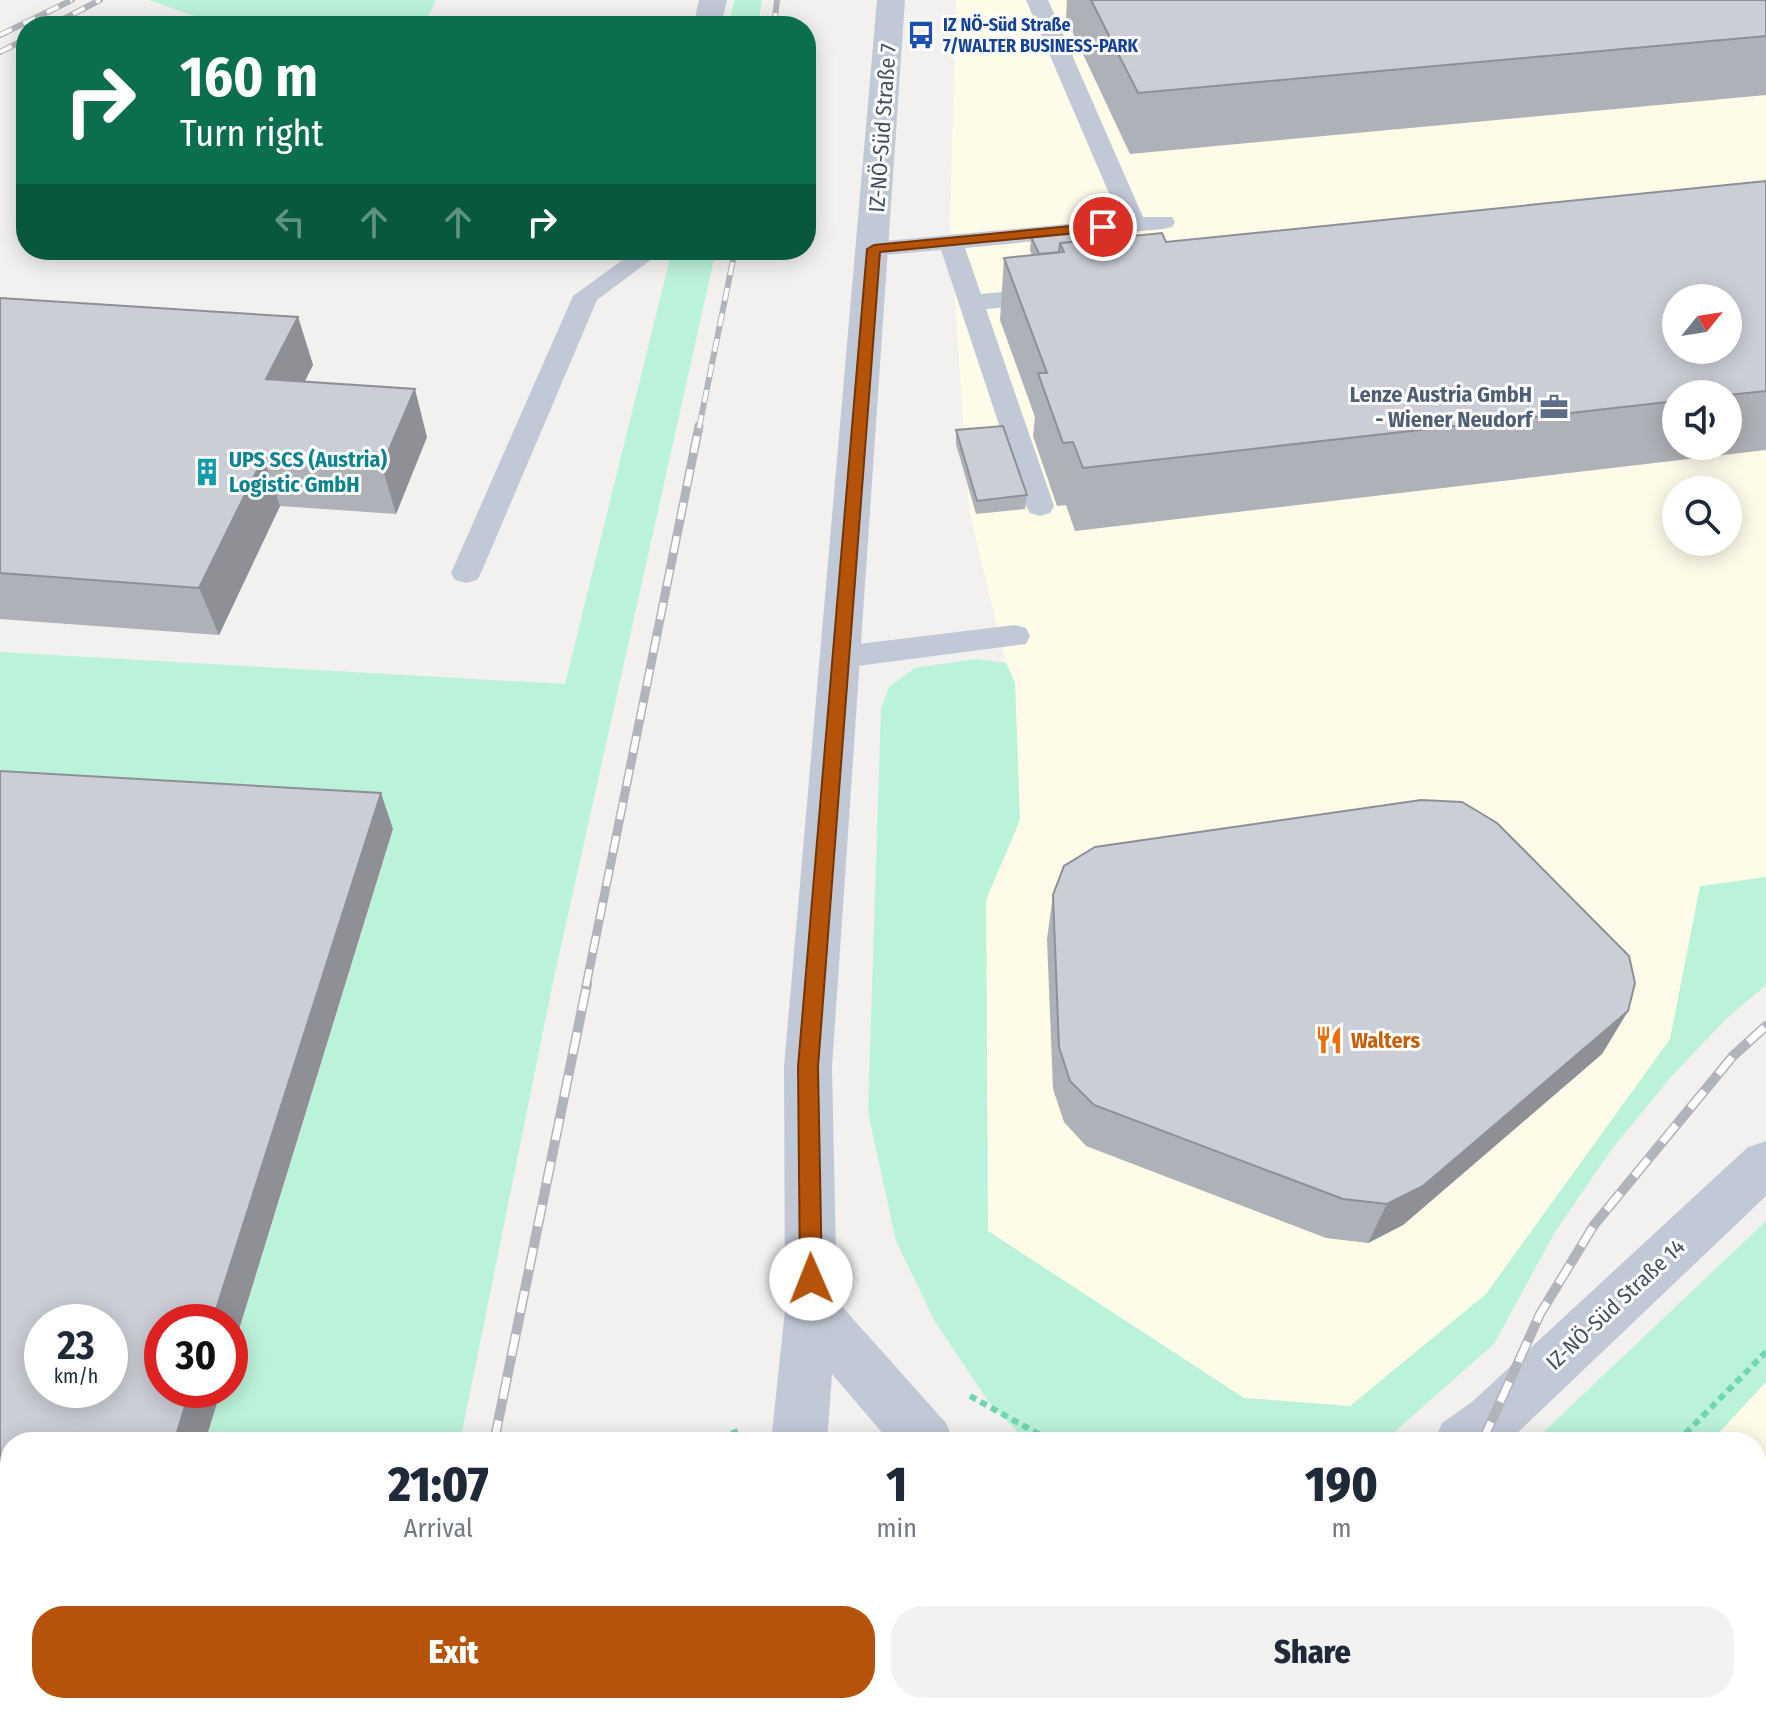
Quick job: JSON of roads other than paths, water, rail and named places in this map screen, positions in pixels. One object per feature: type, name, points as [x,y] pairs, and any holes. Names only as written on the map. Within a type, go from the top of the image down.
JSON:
[{"type":"street","name":"IZ-NÖ-Süd Straße 7","points":[[800,1432],[811,1310],[808,1067],[891,0]]},
{"type":"street","name":"IZ-NÖ-Süd Straße 14","points":[[1476,1432],[1766,1163]]},
{"type":"street","points":[[811,1310],[917,1432]]},
{"type":"lane","points":[[1069,3],[1038,2],[1134,224]]},
{"type":"lane","points":[[874,249],[1163,222]]},
{"type":"lane","points":[[950,241],[1040,506]]},
{"type":"lane","points":[[466,573],[586,296],[638,260]]},
{"type":"lane","points":[[971,303],[1066,294]]},
{"type":"lane","points":[[842,657],[1015,636]]},
{"type":"railway","points":[[39,16],[72,0]]},
{"type":"railway","points":[[69,16],[100,0]]},
{"type":"railway","points":[[775,16],[777,0]]},
{"type":"railway","points":[[0,35],[16,27]]},
{"type":"railway","points":[[0,52],[16,44]]},
{"type":"railway","points":[[699,428],[733,260]]},
{"type":"railway","points":[[586,986],[699,426]]},
{"type":"railway","points":[[496,1432],[587,984]]},
{"type":"railway","points":[[1487,1432],[1540,1314],[1594,1225],[1733,1056],[1766,1026]]},
{"type":"place","name":"IZ NÖ-Süd Straße 7/WALTER BUSINESS-PARK","points":[[921,35]]},
{"type":"place","name":"Lenze Austria GmbH - Wiener Neudorf","points":[[1554,407]]},
{"type":"place","name":"UPS SCS (Austria) Logistic GmbH","points":[[207,472]]},
{"type":"place","name":"Walters","points":[[1329,1040]]}]
